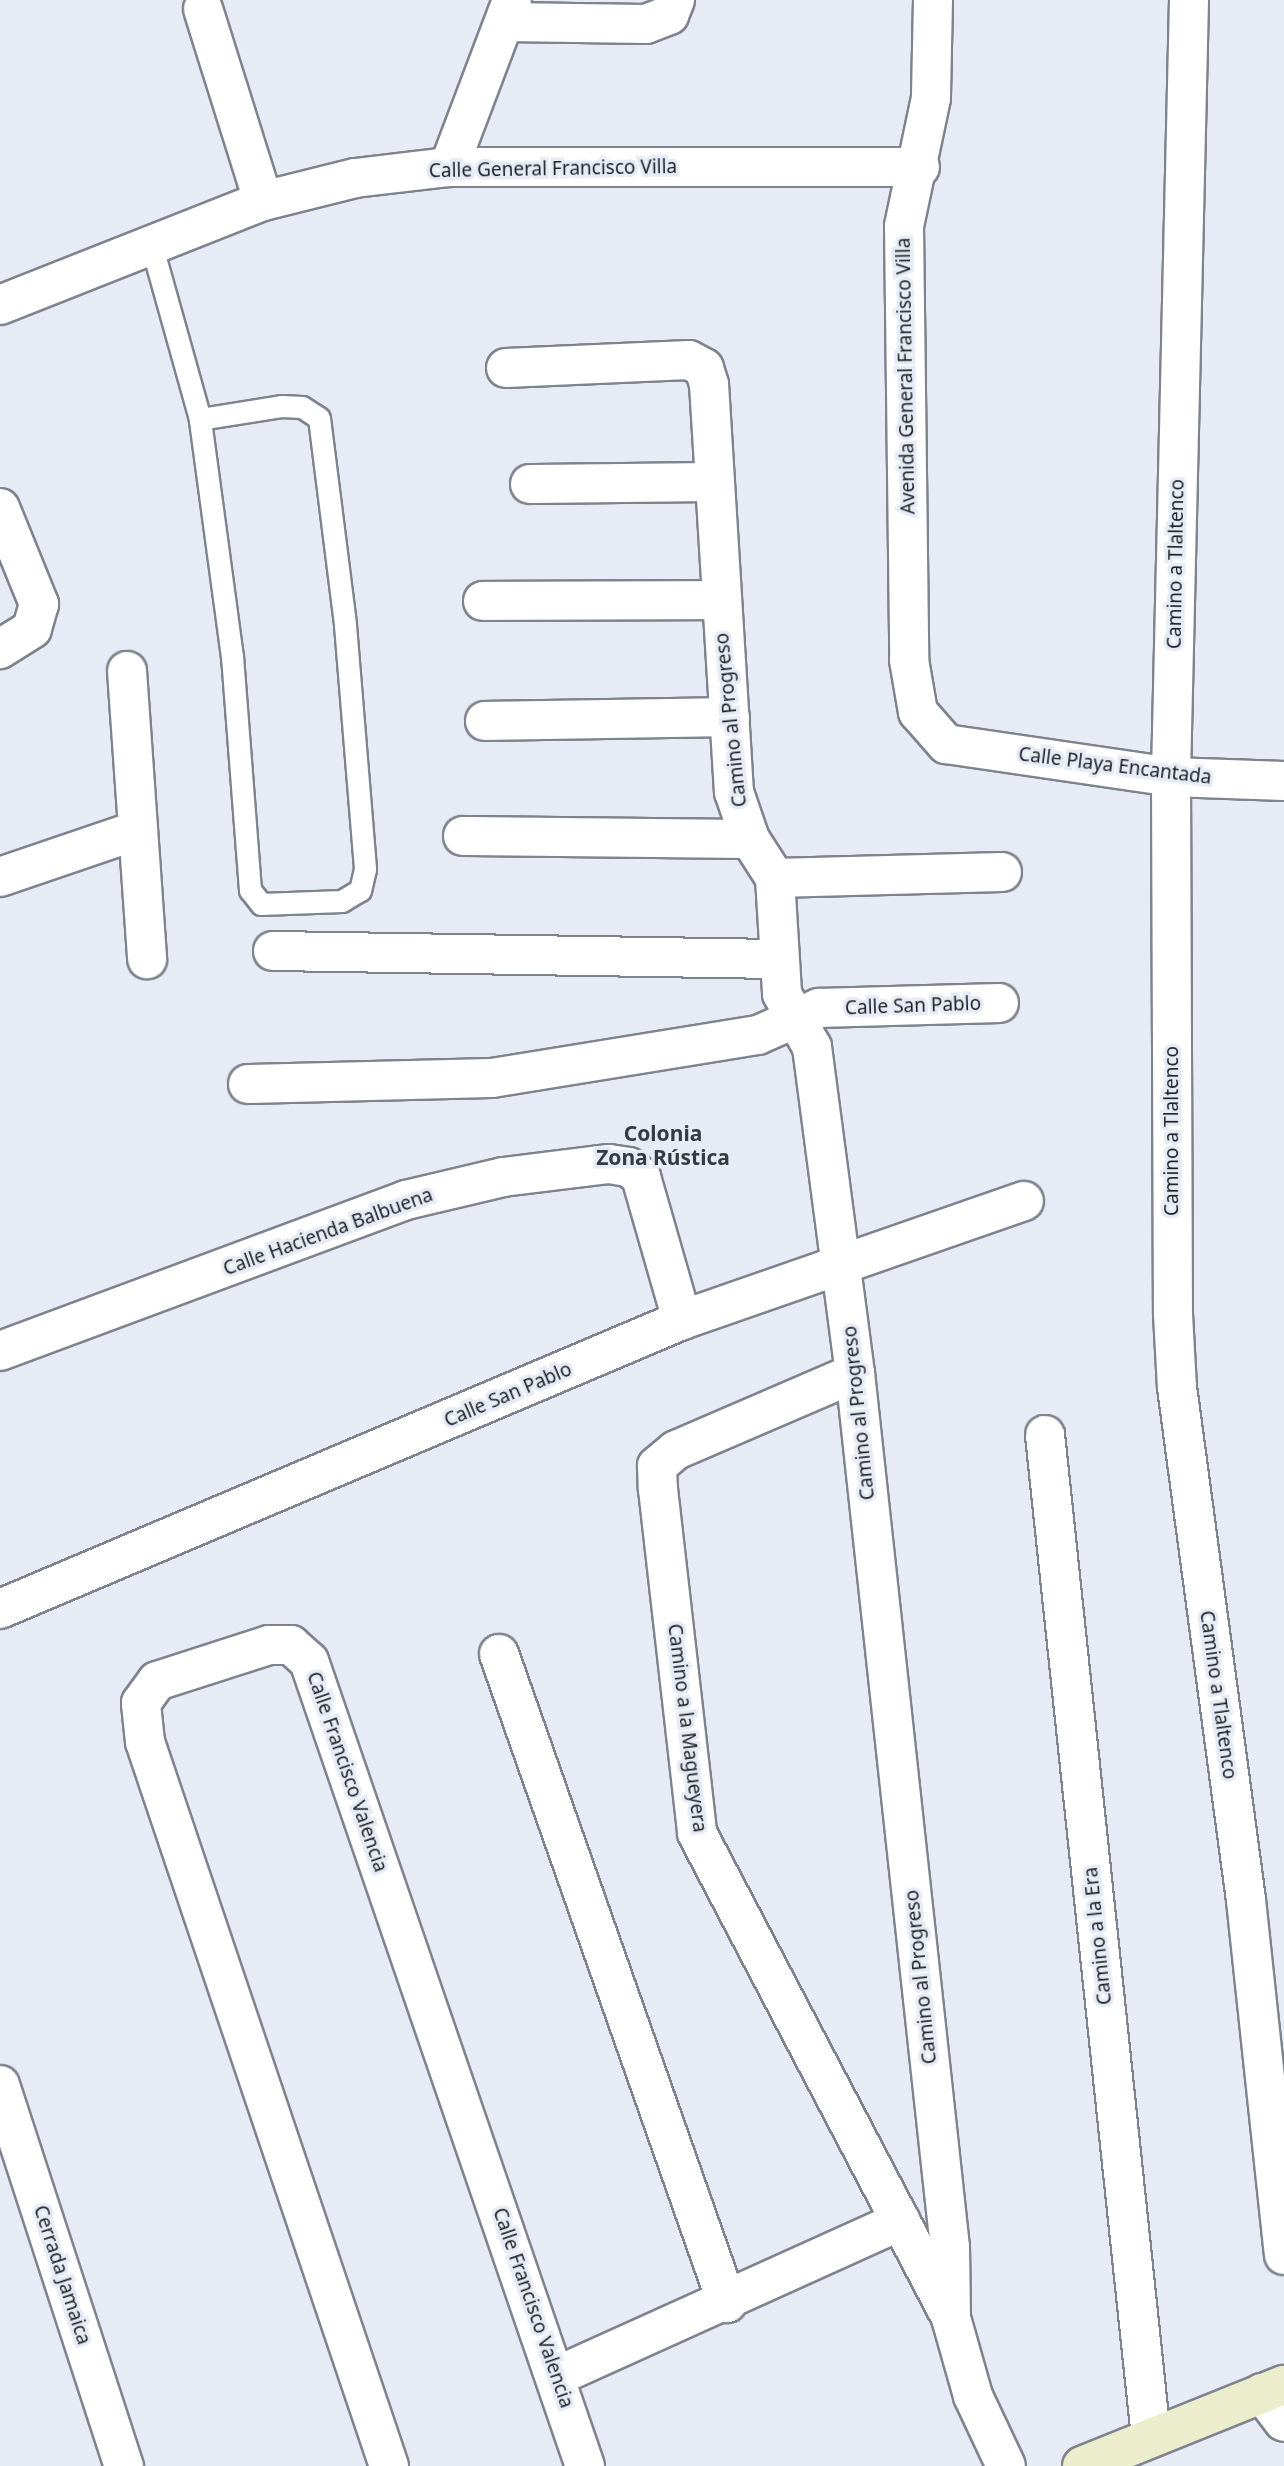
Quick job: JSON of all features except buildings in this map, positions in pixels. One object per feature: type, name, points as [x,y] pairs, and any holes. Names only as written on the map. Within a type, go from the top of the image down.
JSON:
[{"type":"street","points":[[449,167],[509,11],[646,24],[669,15],[675,0]]},
{"type":"street","name":"Avenida General Francisco Villa","points":[[933,0],[931,98],[920,167],[905,226],[909,660],[918,712],[946,744]]},
{"type":"street","name":"Camino a Tlaltenco","points":[[1188,0],[1171,777],[1177,1387],[1246,1900],[1284,2255]]},
{"type":"street","points":[[203,9],[263,201]]},
{"type":"street","name":"Calle General Francisco Villa","points":[[0,305],[263,201],[355,178],[449,167],[920,167]]},
{"type":"street","name":"Camino al Progreso","points":[[506,368],[690,360],[704,368],[715,482],[719,600],[734,792],[750,839],[775,878],[782,993],[792,1018],[812,1047],[842,1262],[949,2233],[951,2318],[973,2396],[1006,2466]]},
{"type":"street","points":[[530,484],[715,482]]},
{"type":"street","points":[[0,508],[38,604],[32,629],[0,649]]},
{"type":"street","points":[[483,601],[719,600]]},
{"type":"street","points":[[127,671],[135,831],[147,959]]},
{"type":"street","points":[[485,720],[730,717]]},
{"type":"street","name":"Calle Playa Encantada","points":[[946,744],[1171,777],[1284,780]]},
{"type":"street","points":[[0,877],[135,831]]},
{"type":"street","points":[[463,836],[750,839]]},
{"type":"street","points":[[775,878],[1002,872]]},
{"type":"street","points":[[273,951],[778,959]]},
{"type":"street","name":"Calle San Pablo","points":[[248,1084],[492,1078],[758,1035],[819,1008],[999,1003]]},
{"type":"street","name":"Calle Hacienda Balbuena","points":[[0,1351],[406,1200],[503,1177],[609,1164],[629,1167],[641,1177],[682,1320]]},
{"type":"street","name":"Calle San Pablo","points":[[0,1609],[682,1320],[842,1262],[1024,1201]]},
{"type":"street","name":"Camino a la Magueyera","points":[[855,1373],[676,1450],[657,1466],[658,1489],[697,1833],[951,2318]]},
{"type":"street","name":"Camino a la Era","points":[[1045,1435],[1150,2436]]},
{"type":"street","name":"Calle Francisco Valencia","points":[[389,2466],[145,1742],[141,1703],[157,1681],[269,1645],[291,1645],[309,1661],[557,2376],[585,2466]]},
{"type":"street","points":[[499,1654],[727,2303]]},
{"type":"street","name":"Cerrada Jamaica","points":[[0,2085],[124,2466]]},
{"type":"street","points":[[557,2376],[727,2303],[901,2221]]},
{"type":"street","points":[[1082,2466],[1150,2436],[1277,2400]]},
{"type":"lane","points":[[152,247],[200,419],[232,657],[250,890],[261,904],[342,901],[360,890],[365,869],[345,625],[319,418],[302,407],[281,406],[200,419]]},
{"type":"district","name":"Colonia Zona Rústica","points":[[663,1145]]}]
